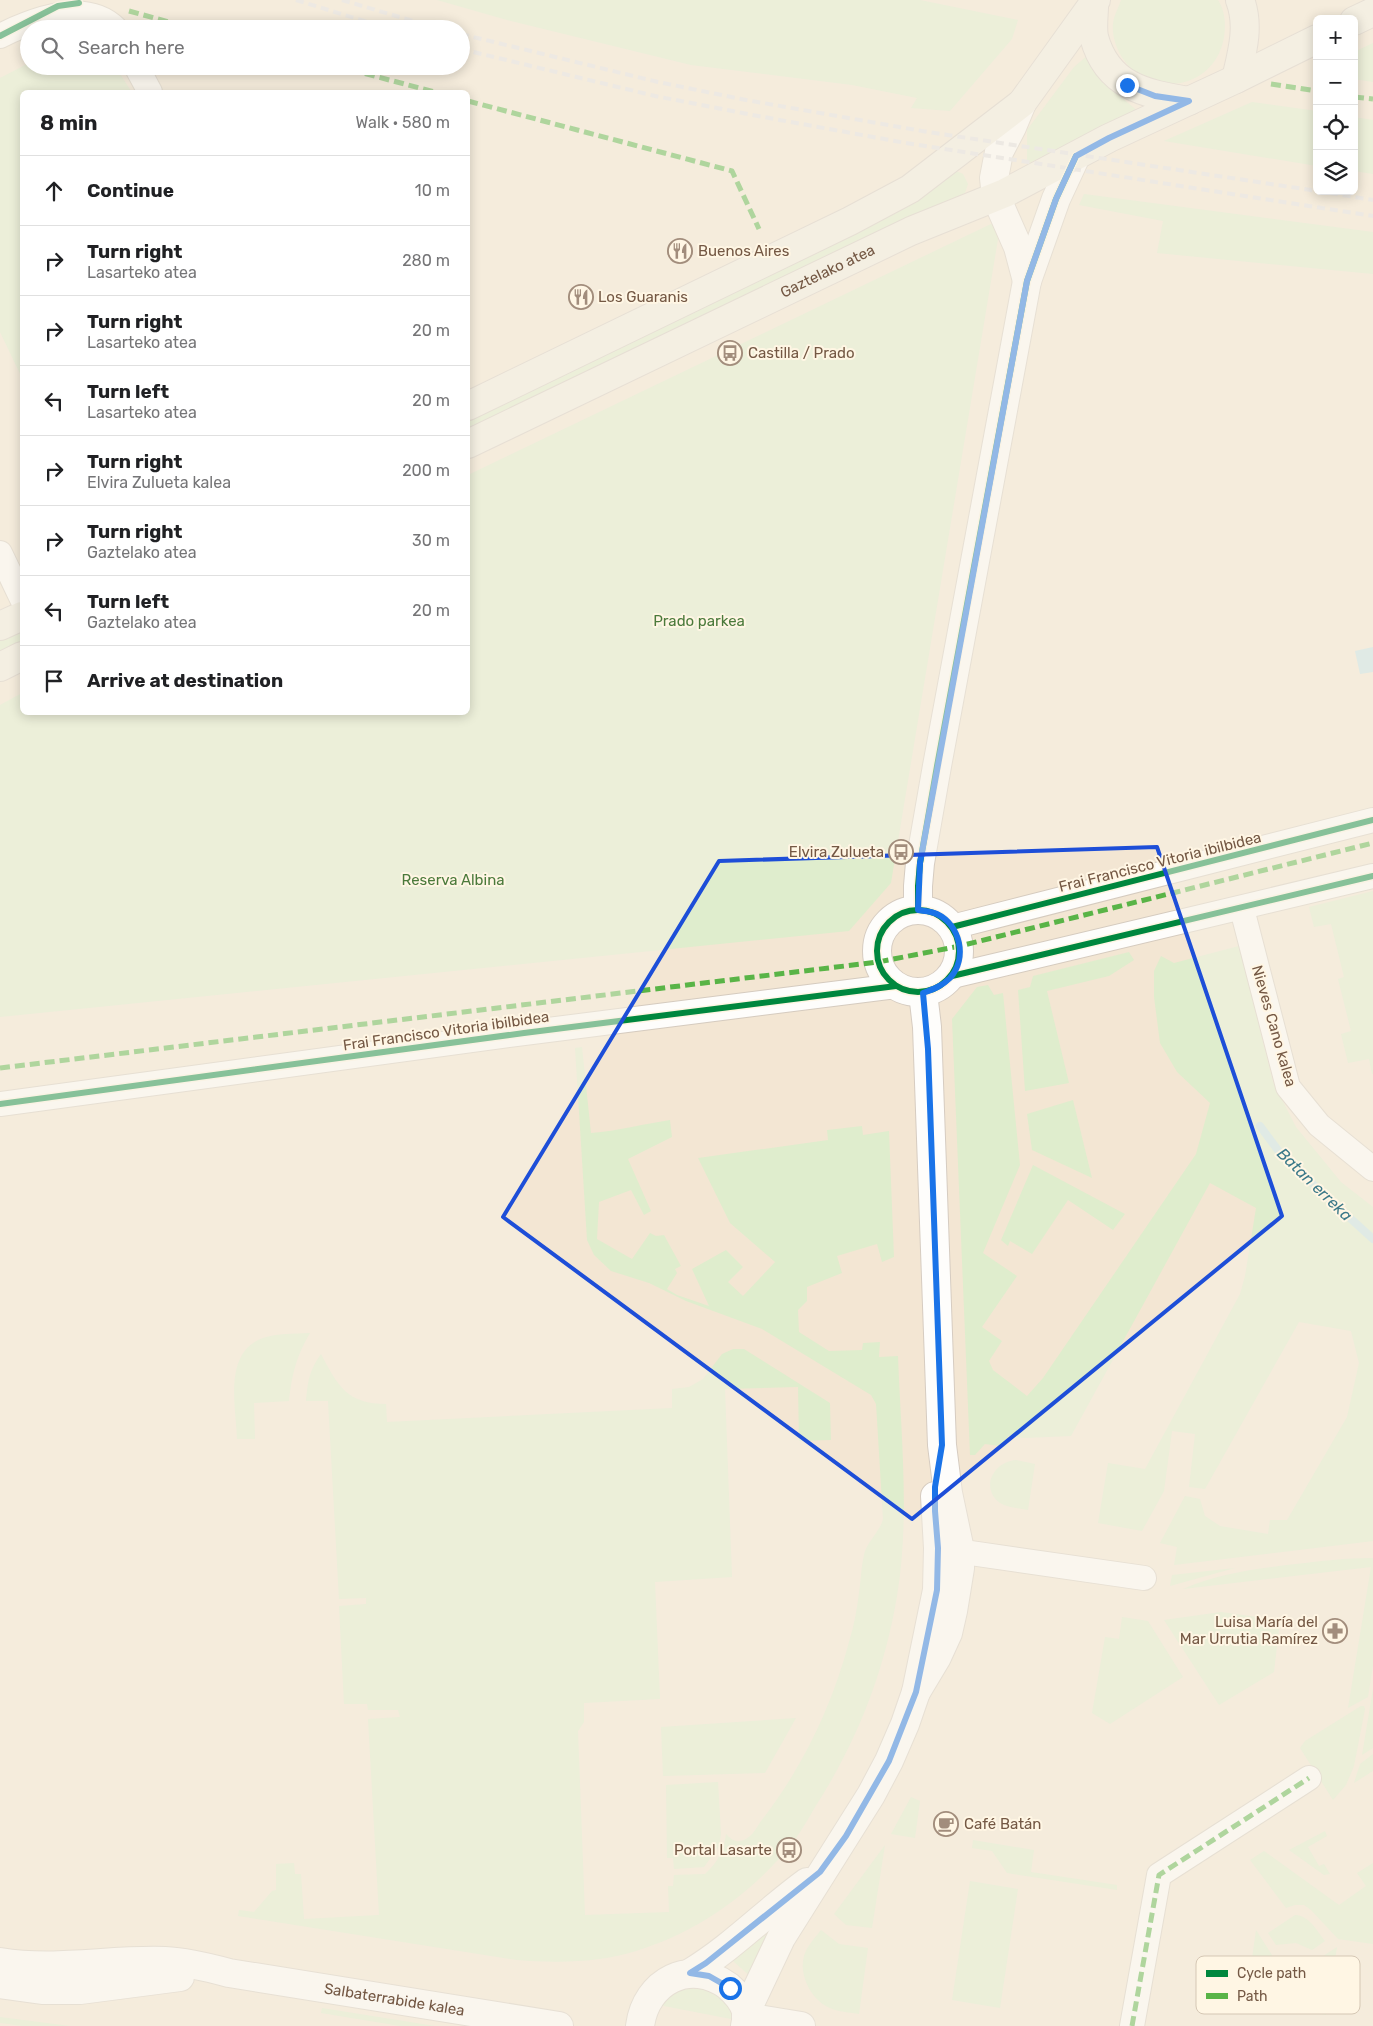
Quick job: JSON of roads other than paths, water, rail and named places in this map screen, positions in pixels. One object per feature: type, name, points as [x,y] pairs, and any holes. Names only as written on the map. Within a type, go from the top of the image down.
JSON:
[{"type":"main road","points":[[1236,79],[1244,42],[1244,12],[1240,0]]},
{"type":"main road","points":[[1095,3],[1094,36],[1105,64],[1127,85],[1155,96],[1189,101]]},
{"type":"main road","points":[[470,405],[895,198],[932,174],[1022,103],[1095,3]]},
{"type":"main road","points":[[1358,19],[1373,12]]},
{"type":"main road","name":"Gaztelako atea","points":[[470,443],[906,234],[996,197],[1109,138],[1313,41]]},
{"type":"main road","points":[[0,626],[20,617]]},
{"type":"main road","points":[[0,666],[20,657]]},
{"type":"street","points":[[31,20],[58,6],[79,3],[94,6],[109,20]]},
{"type":"street","points":[[0,36],[20,26]]},
{"type":"street","points":[[141,75],[149,90]]},
{"type":"street","points":[[1022,103],[999,152],[994,178],[996,197],[1018,247],[1027,281]]},
{"type":"street","points":[[918,910],[920,863],[1027,281],[1056,199],[1076,156]]},
{"type":"street","points":[[0,553],[20,595]]},
{"type":"street","name":"Frai Francisco Vitoria ibilbidea","points":[[952,927],[1373,820]]},
{"type":"street","points":[[952,976],[1242,909],[1373,876]]},
{"type":"street","name":"Nieves Cano kalea","points":[[1242,909],[1288,1087],[1319,1125],[1373,1169]]},
{"type":"street","points":[[918,910],[937,914],[952,927],[960,946],[959,962],[952,976],[939,988],[923,993],[909,992],[888,980],[878,962],[877,948],[880,936],[887,924],[896,916],[906,911],[918,910]]},
{"type":"street","name":"Frai Francisco Vitoria ibilbidea","points":[[0,1104],[524,1033],[896,986]]},
{"type":"street","points":[[746,2018],[781,1938],[820,1872],[846,1836],[889,1761],[916,1692],[937,1590],[949,1549],[935,1511],[935,1487],[942,1445],[927,1034],[923,993]]},
{"type":"street","points":[[949,1549],[1144,1578]]},
{"type":"street","points":[[1132,2026],[1159,1875],[1309,1778]]},
{"type":"street","points":[[636,2025],[648,2002],[662,1985],[674,1978],[690,1973],[714,1957],[820,1872]]},
{"type":"street","name":"Salbaterrabide kalea","points":[[0,1962],[53,1966],[166,1961],[195,1964],[229,1973],[559,2026]]},
{"type":"street","name":"Salbaterrabide kalea","points":[[0,1984],[42,1990],[80,1990],[147,1980],[229,1973]]},
{"type":"street","points":[[690,1973],[700,1973],[721,1981],[737,1995],[746,2018]]},
{"type":"street","points":[[746,2018],[801,2026]]},
{"type":"water","points":[[1373,647],[1373,672],[1360,674],[1355,651]]},
{"type":"waterway","name":"Batan erreka","points":[[1260,1126],[1283,1157],[1373,1239]]},
{"type":"railway","points":[[296,0],[361,20]]},
{"type":"railway","points":[[342,0],[410,20]]},
{"type":"railway","points":[[470,36],[658,82],[746,100],[928,132],[1313,190]]},
{"type":"railway","points":[[470,51],[655,96],[758,116],[906,143],[1373,216]]},
{"type":"railway","points":[[1342,195],[1373,200]]},
{"type":"place","name":"Buenos Aires","points":[[680,251]]},
{"type":"place","name":"Los Guaranis","points":[[581,297]]},
{"type":"place","name":"Castilla / Prado","points":[[730,353]]},
{"type":"place","name":"Elvira Zulueta","points":[[901,852]]},
{"type":"place","name":"Luisa María del Mar Urrutia Ramírez","points":[[1335,1631]]},
{"type":"place","name":"Café Batán","points":[[946,1824]]},
{"type":"place","name":"Portal Lasarte","points":[[789,1850]]},
{"type":"park label","name":"Prado parkea","points":[[699,621]]},
{"type":"park label","name":"Reserva Albina","points":[[453,880]]}]
